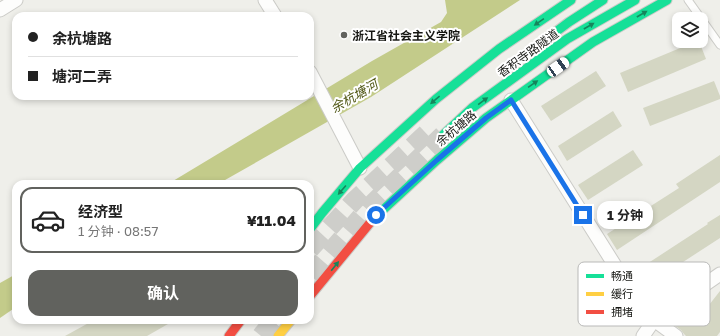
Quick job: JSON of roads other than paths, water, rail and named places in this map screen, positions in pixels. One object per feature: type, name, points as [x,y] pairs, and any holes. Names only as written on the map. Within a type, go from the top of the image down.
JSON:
[{"type":"main road","points":[[314,224],[360,168],[436,99],[500,49],[571,0]]},
{"type":"main road","name":"香积寺路隧道","points":[[536,47],[569,22],[603,0]]},
{"type":"main road","name":"香积寺路隧道","points":[[443,136],[472,108],[567,39],[635,0]]},
{"type":"main road","name":"余杭塘路","points":[[314,291],[376,215],[486,118],[593,42],[667,0]]},
{"type":"main road","points":[[229,336],[238,324]]},
{"type":"main road","points":[[278,336],[288,324]]},
{"type":"street","points":[[0,10],[16,0]]},
{"type":"street","points":[[265,0],[272,12]]},
{"type":"street","points":[[314,79],[360,168]]},
{"type":"street","points":[[511,100],[613,262]]},
{"type":"street","points":[[710,281],[720,274]]},
{"type":"street","points":[[643,336],[650,326]]},
{"type":"street","points":[[662,326],[676,336]]},
{"type":"lane","points":[[688,0],[720,45]]},
{"type":"water","name":"余杭塘河","points":[[445,0],[520,0],[371,97],[225,180],[175,180],[307,100],[314,100],[314,96],[441,22],[447,13]]},
{"type":"water","points":[[12,276],[12,310],[0,318],[0,283]]},
{"type":"tunnel","points":[[314,245],[355,200],[432,128]]},
{"type":"tunnel","points":[[314,270],[373,203],[443,135]]},
{"type":"tunnel","points":[[261,336],[271,324]]},
{"type":"place","name":"浙江省社会主义学院","points":[[344,35]]}]
